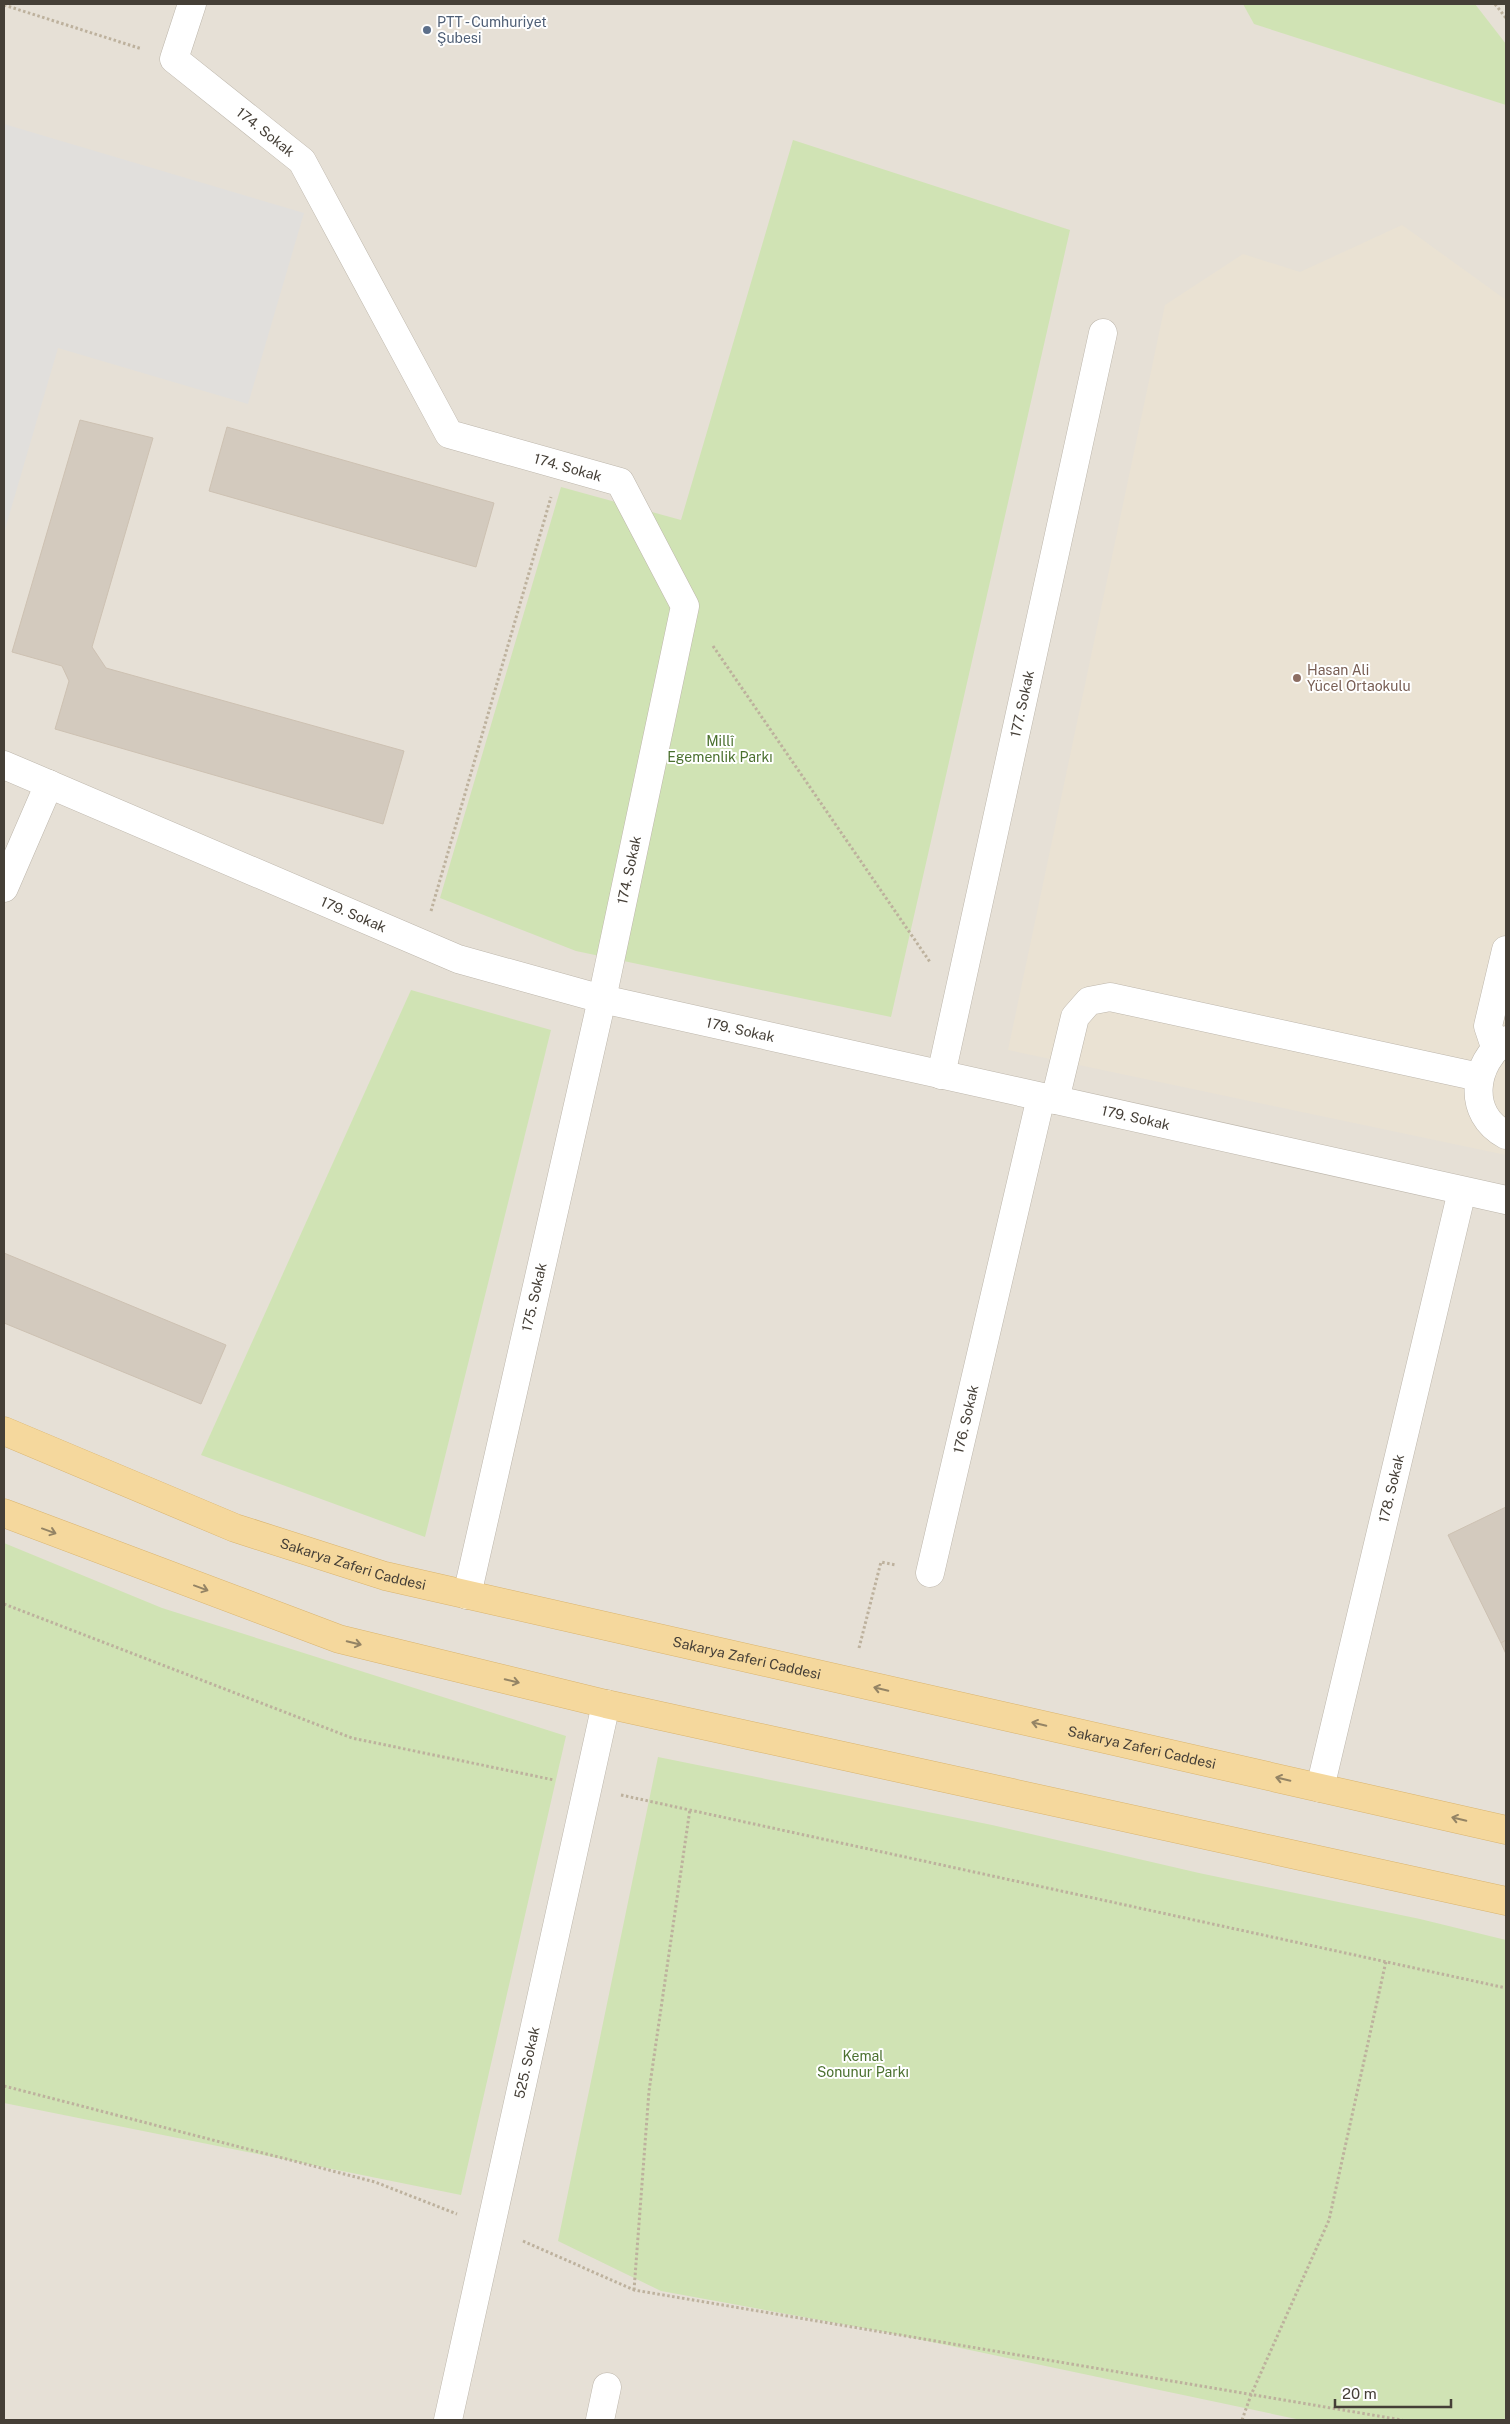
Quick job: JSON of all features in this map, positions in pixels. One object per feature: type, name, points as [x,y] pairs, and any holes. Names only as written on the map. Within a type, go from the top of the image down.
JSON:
[{"type":"main road","name":"Sakarya Zaferi Caddesi","points":[[4,1431],[235,1528],[385,1576],[1506,1830]]},
{"type":"main road","points":[[4,1513],[339,1639],[606,1704],[1506,1901]]},
{"type":"street","points":[[174,59],[192,4]]},
{"type":"street","name":"174. Sokak","points":[[174,59],[302,161],[449,434],[620,482],[685,606],[602,1000]]},
{"type":"street","name":"177. Sokak","points":[[941,1074],[1103,333]]},
{"type":"street","name":"179. Sokak","points":[[4,765],[458,959],[602,1000],[1506,1200]]},
{"type":"street","points":[[4,888],[49,784]]},
{"type":"street","points":[[1506,950],[1488,1026],[1501,1044],[1485,1061],[1479,1077],[1478,1093],[1483,1109],[1491,1123],[1506,1135]]},
{"type":"street","name":"176. Sokak","points":[[930,1573],[1048,1099],[1074,1016],[1088,1001],[1110,997],[1479,1077]]},
{"type":"street","name":"175. Sokak","points":[[467,1595],[602,1000]]},
{"type":"street","name":"178. Sokak","points":[[1320,1788],[1462,1191]]},
{"type":"street","name":"525. Sokak","points":[[448,2420],[606,1704]]},
{"type":"street","points":[[600,2420],[607,2387]]},
{"type":"path","points":[[1495,4],[1506,18]]},
{"type":"path","points":[[4,5],[174,59]]},
{"type":"path","points":[[421,943],[560,465]]},
{"type":"path","points":[[685,606],[956,1001]]},
{"type":"path","points":[[851,1682],[881,1562],[930,1573]]},
{"type":"path","points":[[4,1604],[352,1738],[690,1809],[1506,1988]]},
{"type":"path","points":[[634,2290],[649,2091],[690,1809]]},
{"type":"path","points":[[1242,2420],[1251,2395],[1329,2220],[1386,1961]]},
{"type":"path","points":[[4,2086],[375,2182],[491,2227],[634,2290],[1402,2420]]},
{"type":"shaded area","points":[[4,4],[1506,4],[1506,2420],[4,2420]]},
{"type":"shaded area","points":[[4,124],[304,213],[248,404],[58,348],[4,533]]},
{"type":"shaded area","name":"Hasan Ali Yücel Ortaokulu","points":[[1402,225],[1506,300],[1506,1155],[1008,1050],[1165,305],[1243,254],[1300,272]]},
{"type":"green space","points":[[1243,4],[1475,4],[1506,44],[1506,105],[1254,24]]},
{"type":"green space","name":"Millî Egemenlik Parkı","points":[[793,140],[1070,230],[891,1017],[576,951],[440,898],[561,487],[681,520]]},
{"type":"green space","points":[[411,990],[551,1030],[425,1537],[201,1455]]},
{"type":"green space","points":[[4,1543],[162,1608],[566,1736],[461,2195],[4,2103]]},
{"type":"green space","name":"Kemal Sonunur Parkı","points":[[658,1757],[992,1825],[1199,1873],[1420,1919],[1506,1940],[1506,2420],[1301,2420],[885,2332],[661,2291],[558,2241]]},
{"type":"building","points":[[80,420],[153,438],[92,647],[106,668],[404,751],[383,824],[55,729],[69,681],[62,666],[12,652]]},
{"type":"building","points":[[227,427],[494,503],[476,567],[209,491]]},
{"type":"building","points":[[4,1253],[226,1345],[201,1404],[4,1323]]},
{"type":"building","points":[[1506,1507],[1506,1640],[1501,1643],[1448,1535]]},
{"type":"building","points":[[1506,1640],[1506,1654],[1501,1643]]},
{"type":"place","name":"PTT - Cumhuriyet Şubesi","points":[[427,30]]},
{"type":"place","name":"Hasan Ali Yücel Ortaokulu","points":[[1297,678]]}]
